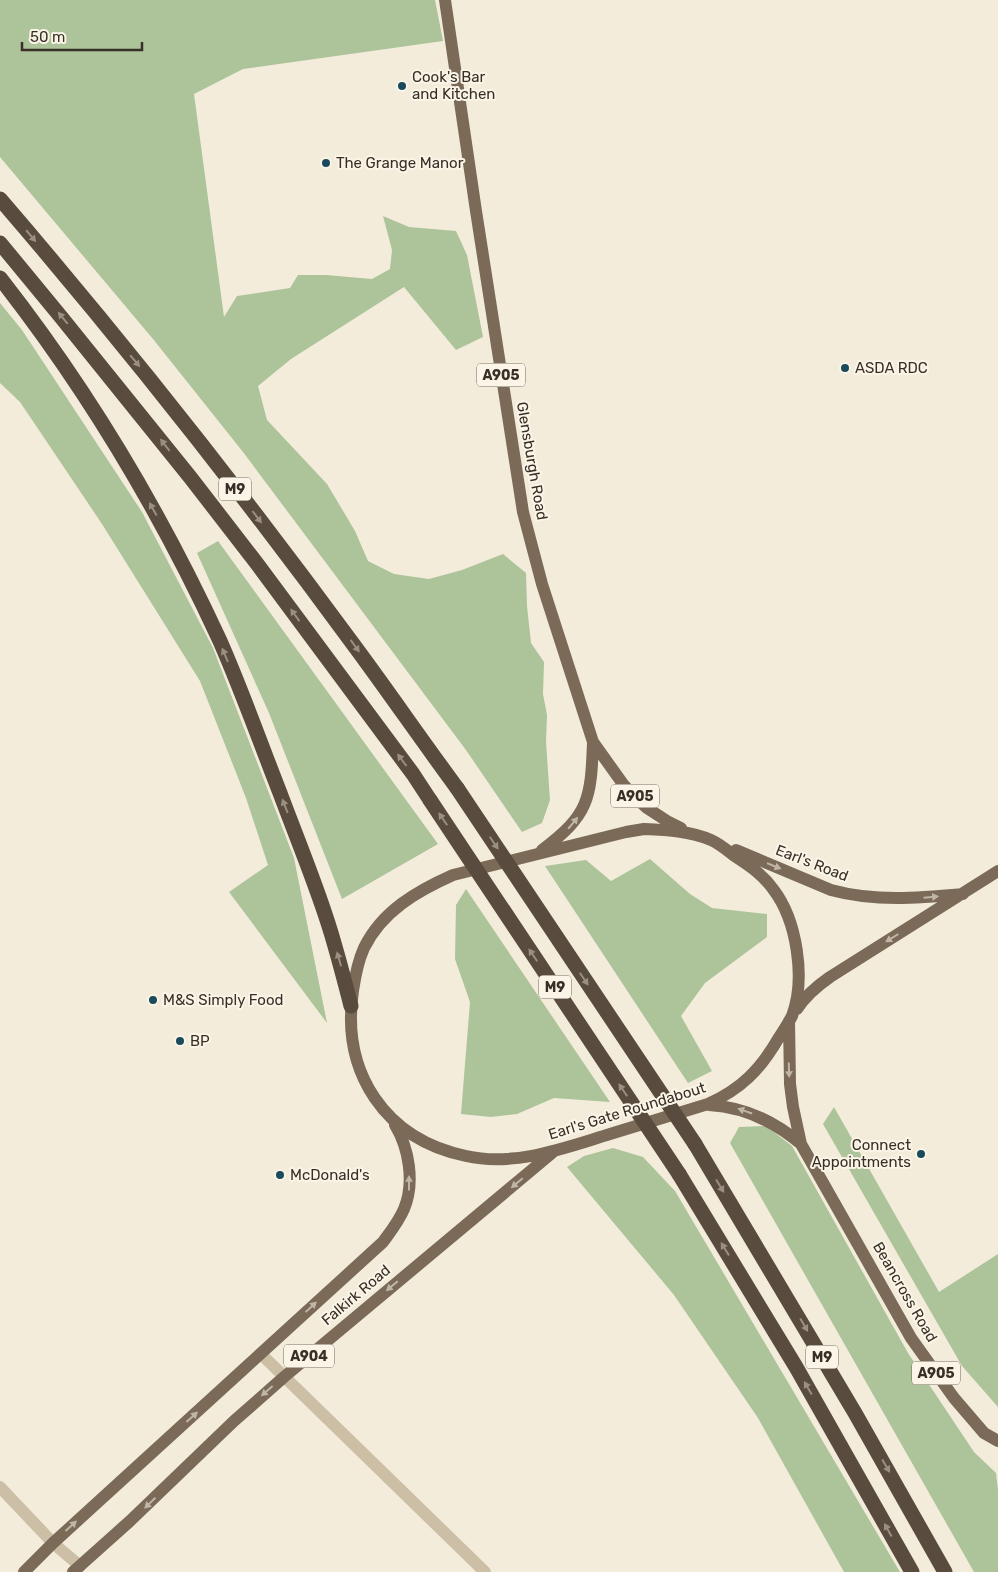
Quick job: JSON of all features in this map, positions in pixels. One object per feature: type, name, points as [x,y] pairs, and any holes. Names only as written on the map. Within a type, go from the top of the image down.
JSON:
[{"type":"highway","name":"M9","points":[[0,199],[144,373],[247,504],[355,647],[457,788],[695,1144],[855,1412],[945,1572]]},
{"type":"highway","name":"M9","points":[[0,244],[132,404],[248,551],[413,774],[679,1174],[800,1375],[912,1572]]},
{"type":"highway","points":[[0,278],[46,340],[113,443],[158,520],[203,607],[237,681],[300,846],[328,924],[351,1006]]},
{"type":"main road","name":"Glensburgh Road","points":[[445,0],[523,512],[542,584],[593,742],[623,784],[646,808],[692,833]]},
{"type":"main road","name":"Glensburgh Road","points":[[536,855],[564,834],[581,813],[589,795],[592,777],[593,742]]},
{"type":"main road","name":"Earl's Gate Roundabout","points":[[644,829],[692,833],[713,841],[759,872],[774,889],[784,909],[796,944],[798,962],[797,997],[790,1019],[770,1054],[749,1079],[727,1096],[708,1104],[554,1151],[524,1157],[497,1159],[468,1157],[441,1150],[407,1132],[392,1119],[373,1096],[361,1072],[354,1048],[351,1006],[356,974],[364,948],[375,930],[405,900],[430,885],[453,875],[644,829]]},
{"type":"main road","name":"Earl's Road","points":[[713,841],[843,894],[875,898],[913,898],[964,894]]},
{"type":"main road","name":"Earl's Road","points":[[790,1019],[802,1001],[816,987],[998,871]]},
{"type":"main road","name":"Beancross Road","points":[[790,1019],[790,1088],[801,1144],[911,1338],[954,1398],[984,1433],[998,1442]]},
{"type":"main road","name":"Beancross Road","points":[[708,1104],[744,1110],[759,1116],[784,1130],[801,1144]]},
{"type":"main road","name":"Falkirk Road","points":[[24,1572],[53,1543],[383,1242],[397,1223],[405,1207],[409,1191],[407,1154],[401,1136],[392,1119]]},
{"type":"main road","name":"Falkirk Road","points":[[77,1569],[234,1421],[284,1377],[554,1151]]},
{"type":"street","points":[[261,1354],[485,1572]]},
{"type":"street","points":[[0,1487],[77,1569]]},
{"type":"green space","points":[[0,0],[435,0],[443,41],[243,69],[194,94],[224,317],[237,296],[290,288],[298,275],[326,275],[372,279],[390,269],[392,250],[383,216],[409,227],[456,231],[467,255],[483,337],[456,350],[404,287],[291,359],[258,386],[267,420],[327,484],[355,531],[368,561],[394,574],[429,579],[462,570],[503,554],[526,573],[531,643],[544,662],[543,694],[547,715],[546,742],[550,800],[542,823],[522,832],[466,750],[243,452],[153,339],[0,157]]},
{"type":"green space","points":[[0,303],[22,330],[142,512],[213,648],[294,858],[327,1023],[229,892],[268,865],[246,798],[200,681],[102,524],[20,402],[0,383]]},
{"type":"green space","points":[[218,541],[438,844],[342,899],[269,713],[197,553]]},
{"type":"green space","points":[[650,859],[690,894],[712,908],[767,914],[767,937],[705,983],[681,1016],[712,1071],[688,1083],[545,866],[586,860],[611,881]]},
{"type":"green space","points":[[466,889],[610,1102],[554,1098],[517,1114],[491,1117],[461,1114],[470,1002],[455,959],[456,905]]},
{"type":"green space","points":[[834,1107],[939,1292],[998,1254],[998,1407],[962,1366],[823,1124]]},
{"type":"green space","points":[[766,1126],[792,1146],[908,1353],[974,1452],[996,1473],[998,1490],[998,1572],[974,1572],[730,1143],[739,1127]]},
{"type":"green space","points":[[613,1148],[643,1157],[675,1191],[900,1572],[844,1572],[758,1418],[674,1295],[567,1167],[584,1156]]},
{"type":"place","name":"Cook's Bar and Kitchen","points":[[402,86]]},
{"type":"place","name":"The Grange Manor","points":[[326,163]]},
{"type":"place","name":"ASDA RDC","points":[[845,368]]},
{"type":"place","name":"M&S Simply Food","points":[[153,1000]]},
{"type":"place","name":"BP","points":[[180,1041]]},
{"type":"place","name":"Connect Appointments","points":[[921,1154]]},
{"type":"place","name":"McDonald's","points":[[280,1175]]}]
